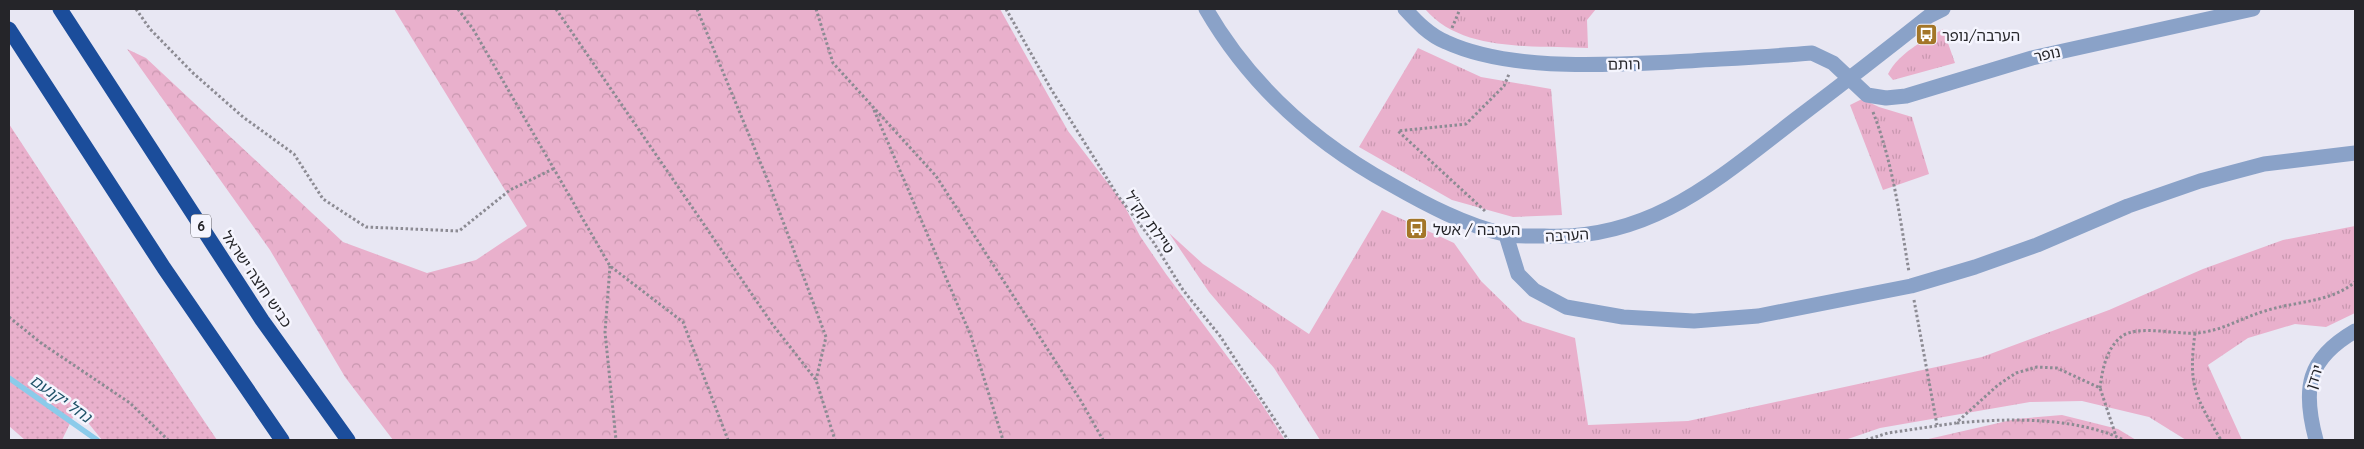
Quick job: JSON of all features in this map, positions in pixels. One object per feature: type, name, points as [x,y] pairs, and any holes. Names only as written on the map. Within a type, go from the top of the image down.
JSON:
[{"type":"highway","name":"כביש חוצה ישראל","points":[[60,9],[262,320],[348,440]]},
{"type":"highway","points":[[9,29],[164,268],[282,440]]},
{"type":"street","name":"הערבה","points":[[1206,9],[1245,66],[1273,97],[1310,133],[1363,170],[1413,198],[1461,220],[1506,235],[1587,236],[1630,226],[1674,207],[1716,181],[1929,16],[1943,9]]},
{"type":"street","name":"רותם","points":[[1405,9],[1423,28],[1445,42],[1480,54],[1550,64],[1625,64],[1812,54],[1832,63],[1848,79]]},
{"type":"street","name":"נופר","points":[[1867,95],[1886,98],[1906,96],[2032,58],[2253,9]]},
{"type":"street","points":[[1848,79],[1867,95]]},
{"type":"street","points":[[1506,235],[1518,274],[1534,290],[1566,307],[1623,317],[1694,321],[1758,316],[1911,286],[1975,267],[2037,245],[2128,206],[2200,181],[2264,164],[2355,154]]},
{"type":"street","name":"ירדן","points":[[2316,440],[2310,421],[2308,390],[2318,361],[2335,343],[2355,331]]},
{"type":"path","points":[[136,9],[150,29],[193,73],[243,117],[294,154],[323,199],[366,226],[459,231],[510,190],[555,168]]},
{"type":"path","points":[[458,9],[473,29],[610,266],[683,322],[728,440]]},
{"type":"path","points":[[556,9],[773,325],[816,380],[835,440]]},
{"type":"path","points":[[697,9],[768,181],[826,337],[816,380]]},
{"type":"path","points":[[816,9],[833,63],[936,176],[1081,401],[1103,440]]},
{"type":"path","name":"טיילת קק\"ל","points":[[1006,9],[1051,89],[1118,196],[1152,240],[1183,290],[1220,336],[1288,440]]},
{"type":"path","points":[[1491,216],[1398,131],[1466,124],[1504,86],[1514,59]]},
{"type":"path","points":[[1867,95],[1881,132],[1894,189],[1937,425]]},
{"type":"path","points":[[873,107],[971,336],[1003,440]]},
{"type":"path","points":[[610,266],[605,332],[616,440]]},
{"type":"path","points":[[2116,436],[2100,388],[2103,368],[2112,347],[2122,336],[2138,331],[2195,333],[2224,328],[2265,311],[2320,299],[2355,282]]},
{"type":"path","points":[[9,317],[41,343],[130,404],[168,440]]},
{"type":"path","points":[[2195,333],[2192,379],[2196,398],[2221,440]]},
{"type":"path","points":[[1956,423],[1998,385],[2016,373],[2036,368],[2058,368],[2100,388]]},
{"type":"path","points":[[1866,440],[1888,433],[1937,425],[1983,421],[2063,423],[2116,436],[2124,440]]},
{"type":"green space","points":[[394,9],[1000,9],[1068,131],[1123,203],[1140,236],[1256,395],[1285,440],[393,440],[345,377],[270,250],[127,49],[146,58],[343,242],[427,273],[476,260],[527,226]]},
{"type":"green space","points":[[1425,9],[1596,9],[1587,20],[1588,48],[1523,46],[1479,40],[1459,33],[1440,23]]},
{"type":"green space","points":[[1943,29],[1955,63],[1893,80],[1888,74],[1898,60],[1912,48]]},
{"type":"green space","points":[[1418,48],[1481,77],[1551,89],[1562,215],[1513,217],[1452,200],[1359,147]]},
{"type":"green space","points":[[1862,99],[1879,107],[1912,117],[1929,174],[1883,190],[1850,105]]},
{"type":"green space","points":[[9,124],[217,440],[102,440],[77,409],[62,440],[25,440],[9,426]]},
{"type":"green space","points":[[1382,210],[1454,243],[1481,281],[1522,321],[1575,338],[1588,425],[1688,421],[1982,357],[2109,310],[2203,269],[2283,240],[2355,226],[2355,313],[2326,327],[2295,324],[2248,338],[2208,365],[2242,440],[2186,440],[2149,417],[2082,401],[2030,402],[1880,428],[1845,440],[1320,440],[1274,368],[1209,292],[1169,233],[1203,264],[1309,334]]},
{"type":"green space","points":[[2062,415],[2118,429],[2136,440],[1924,440],[2016,419]]},
{"type":"waterway","name":"נחל יקנעם","points":[[9,378],[97,440]]},
{"type":"place","name":"הערבה/נופר","points":[[1926,35]]},
{"type":"place","name":"הערבה / אשל","points":[[1417,229]]}]
